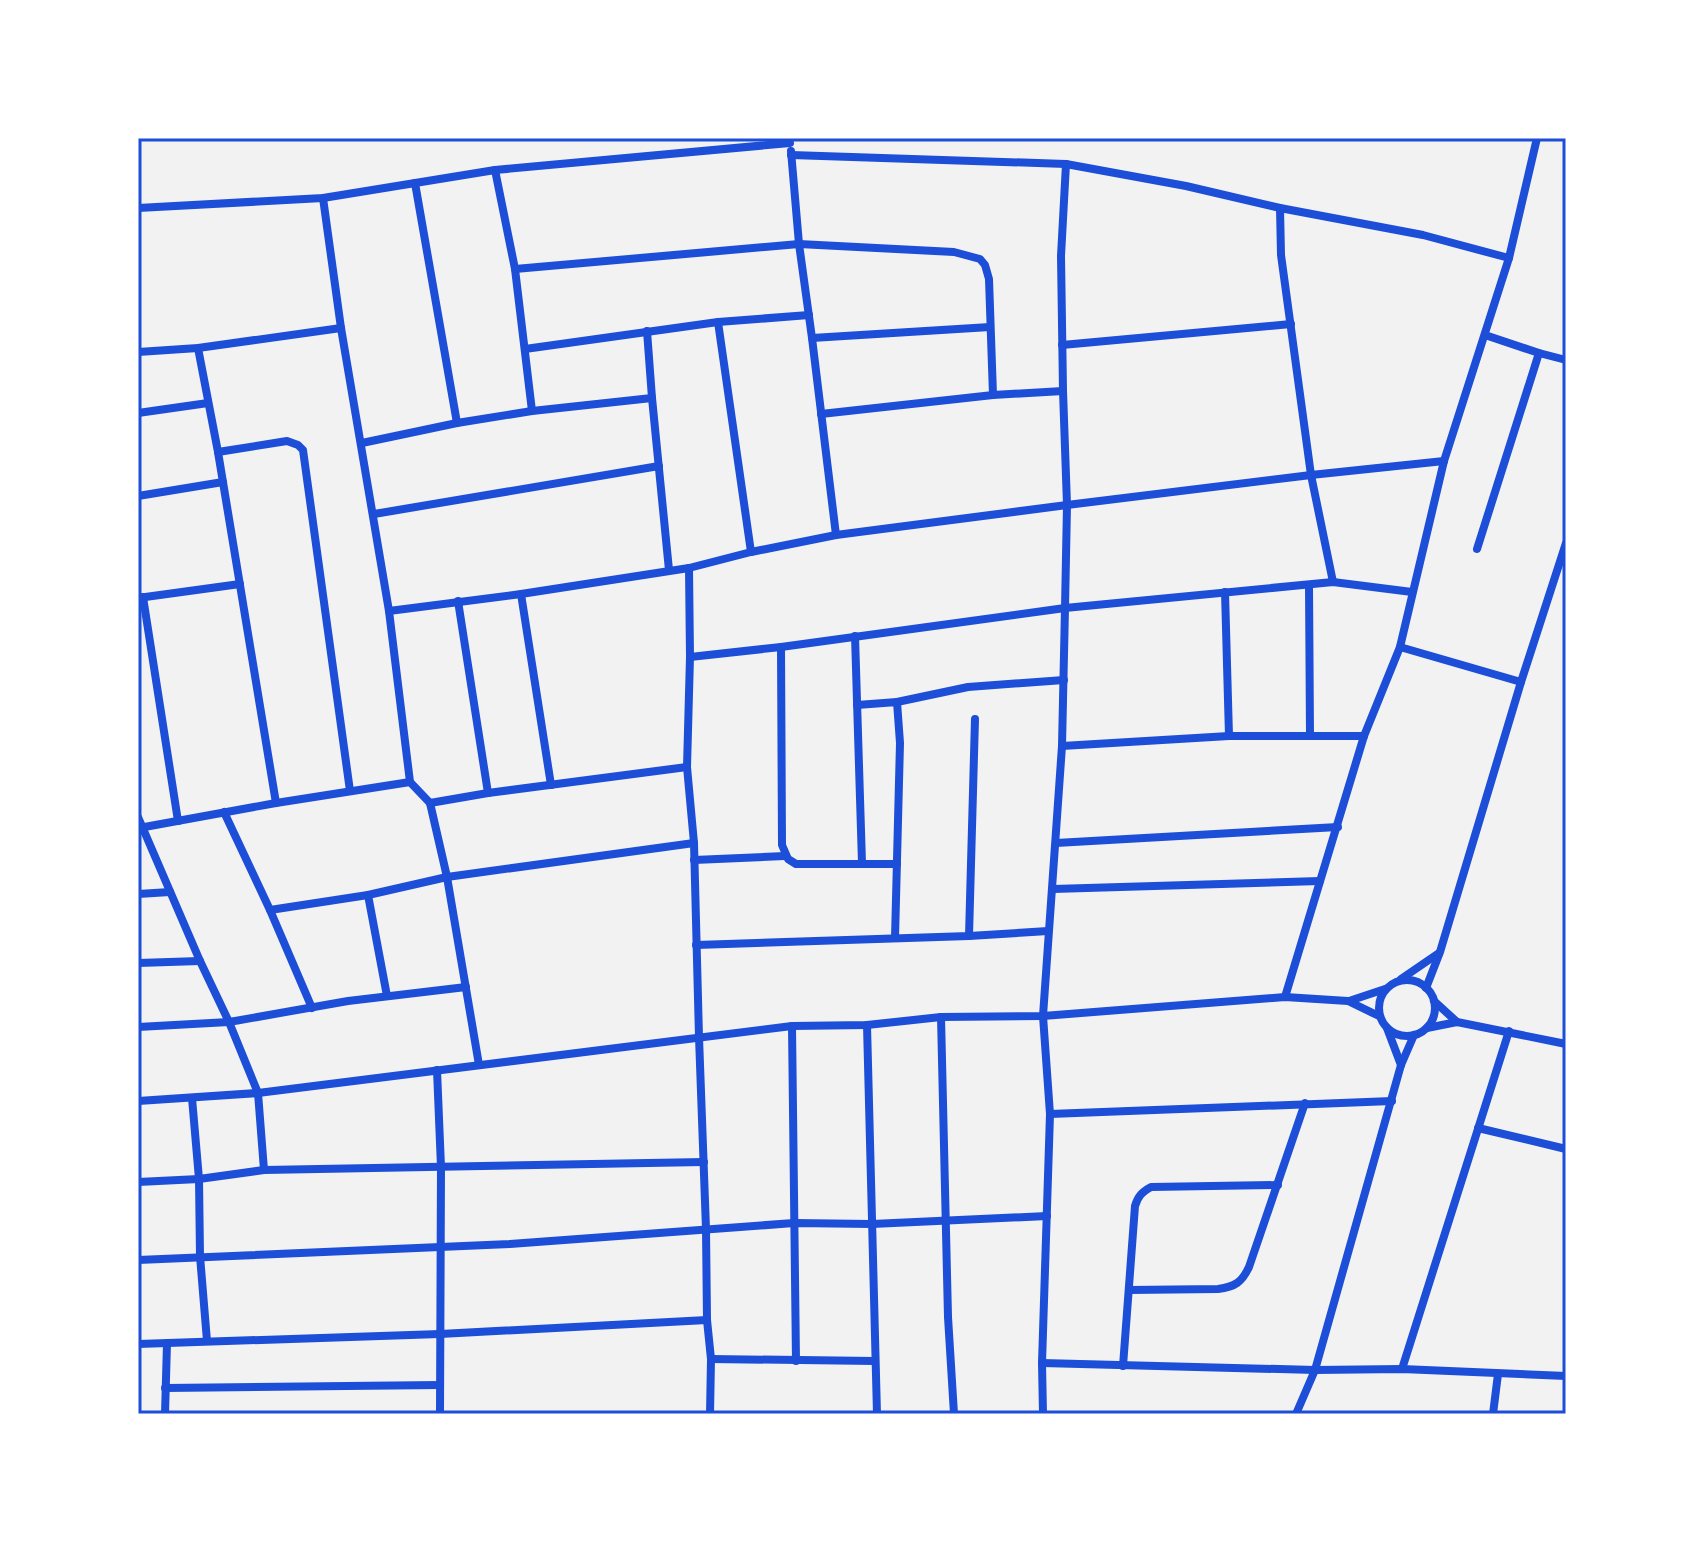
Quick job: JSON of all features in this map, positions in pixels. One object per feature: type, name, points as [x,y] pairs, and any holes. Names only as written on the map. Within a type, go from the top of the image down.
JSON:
[{"type":"street","points":[[1285,997],[1364,736],[1400,647],[1444,461],[1509,258],[1537,138]]},
{"type":"street","points":[[138,208],[323,198],[495,170],[789,141],[836,535]]},
{"type":"street","points":[[791,155],[1066,164],[1423,235],[1509,258]]},
{"type":"street","points":[[1043,1414],[1050,1114],[1043,1016],[1064,680],[1067,505],[1061,256],[1066,164]]},
{"type":"street","points":[[495,170],[515,269],[532,411]]},
{"type":"street","points":[[415,183],[457,423]]},
{"type":"street","points":[[323,198],[341,328],[389,611],[410,782],[430,803],[447,877],[479,1065]]},
{"type":"street","points":[[1280,208],[1281,255],[1311,475],[1333,582]]},
{"type":"street","points":[[515,269],[799,244],[954,252],[980,259],[989,279],[993,395]]},
{"type":"street","points":[[525,349],[718,322],[809,315]]},
{"type":"street","points":[[718,322],[751,552]]},
{"type":"street","points":[[1062,345],[1291,324]]},
{"type":"street","points":[[812,338],[990,327]]},
{"type":"street","points":[[138,352],[198,348],[341,328]]},
{"type":"street","points":[[647,331],[669,570]]},
{"type":"street","points":[[1485,335],[1566,360]]},
{"type":"street","points":[[198,348],[276,803]]},
{"type":"street","points":[[1477,549],[1539,353]]},
{"type":"street","points":[[821,414],[993,395],[1063,391]]},
{"type":"street","points":[[362,443],[532,411],[652,398]]},
{"type":"street","points":[[138,413],[208,403]]},
{"type":"street","points":[[218,452],[287,441],[303,450],[350,791]]},
{"type":"street","points":[[389,611],[689,568],[836,535],[1444,461]]},
{"type":"street","points":[[374,514],[659,466]]},
{"type":"street","points":[[138,496],[223,482]]},
{"type":"street","points":[[1426,988],[1440,952],[1566,543]]},
{"type":"street","points":[[689,568],[687,767],[694,843],[707,1320],[711,1359],[710,1414]]},
{"type":"street","points":[[690,657],[1065,608],[1333,582],[1412,592]]},
{"type":"street","points":[[178,821],[140,597],[240,584]]},
{"type":"street","points":[[1309,585],[1310,735]]},
{"type":"street","points":[[1225,592],[1229,736]]},
{"type":"street","points":[[521,594],[551,785]]},
{"type":"street","points":[[458,601],[488,793]]},
{"type":"street","points":[[855,636],[862,863]]},
{"type":"street","points":[[781,647],[782,845],[785,856]]},
{"type":"street","points":[[1400,647],[1521,682]]},
{"type":"street","points":[[857,705],[897,702],[968,687],[1064,680]]},
{"type":"street","points":[[895,938],[900,743],[897,702]]},
{"type":"street","points":[[969,936],[975,719]]},
{"type":"street","points":[[1062,746],[1229,736],[1364,736]]},
{"type":"street","points":[[430,803],[687,767]]},
{"type":"street","points":[[140,828],[410,782]]},
{"type":"street","points":[[224,812],[312,1008]]},
{"type":"street","points":[[138,817],[140,828],[258,1093],[264,1170]]},
{"type":"street","points":[[1056,843],[1338,827]]},
{"type":"street","points":[[270,910],[368,895],[447,877],[694,843]]},
{"type":"street","points":[[694,860],[785,856],[796,864],[897,864]]},
{"type":"street","points":[[1053,889],[1320,881]]},
{"type":"street","points":[[138,894],[170,892]]},
{"type":"street","points":[[368,895],[387,996]]},
{"type":"street","points":[[696,945],[1048,931]]},
{"type":"street","points":[[138,1101],[258,1093],[792,1026],[867,1025],[941,1017],[1043,1016],[1285,997],[1348,1001],[1386,989],[1440,952]]},
{"type":"street","points":[[138,963],[200,961]]},
{"type":"street","points":[[1399,981],[1413,981],[1426,988],[1457,1022]]},
{"type":"street","points":[[138,1027],[229,1022],[348,1001],[466,987]]},
{"type":"street","points":[[1379,1016],[1379,1001],[1386,989]]},
{"type":"street","points":[[1427,1028],[1434,1015],[1434,1000]]},
{"type":"street","points":[[1348,1001],[1379,1016],[1401,1065]]},
{"type":"street","points":[[941,1017],[948,1317],[954,1414]]},
{"type":"street","points":[[1387,1028],[1400,1036],[1414,1035],[1427,1028],[1457,1022],[1566,1044]]},
{"type":"street","points":[[867,1025],[877,1414]]},
{"type":"street","points":[[792,1026],[796,1361]]},
{"type":"street","points":[[1402,1369],[1509,1031]]},
{"type":"street","points":[[1296,1414],[1315,1370],[1401,1065],[1414,1035]]},
{"type":"street","points":[[437,1070],[441,1167],[440,1414]]},
{"type":"street","points":[[192,1098],[207,1341]]},
{"type":"street","points":[[1050,1114],[1392,1101]]},
{"type":"street","points":[[1129,1290],[1218,1289],[1237,1284],[1244,1277],[1305,1103]]},
{"type":"street","points":[[1478,1128],[1566,1149]]},
{"type":"street","points":[[138,1182],[199,1179],[264,1170],[704,1162]]},
{"type":"street","points":[[1123,1366],[1135,1206],[1141,1193],[1151,1187],[1278,1185]]},
{"type":"street","points":[[138,1260],[510,1244],[794,1223],[872,1224],[1047,1216]]},
{"type":"street","points":[[138,1344],[440,1334],[707,1320]]},
{"type":"street","points":[[165,1414],[167,1343]]},
{"type":"street","points":[[711,1359],[875,1361]]},
{"type":"street","points":[[1042,1363],[1315,1370],[1402,1369],[1566,1376]]},
{"type":"street","points":[[1493,1414],[1498,1374]]},
{"type":"street","points":[[165,1388],[440,1385]]}]
